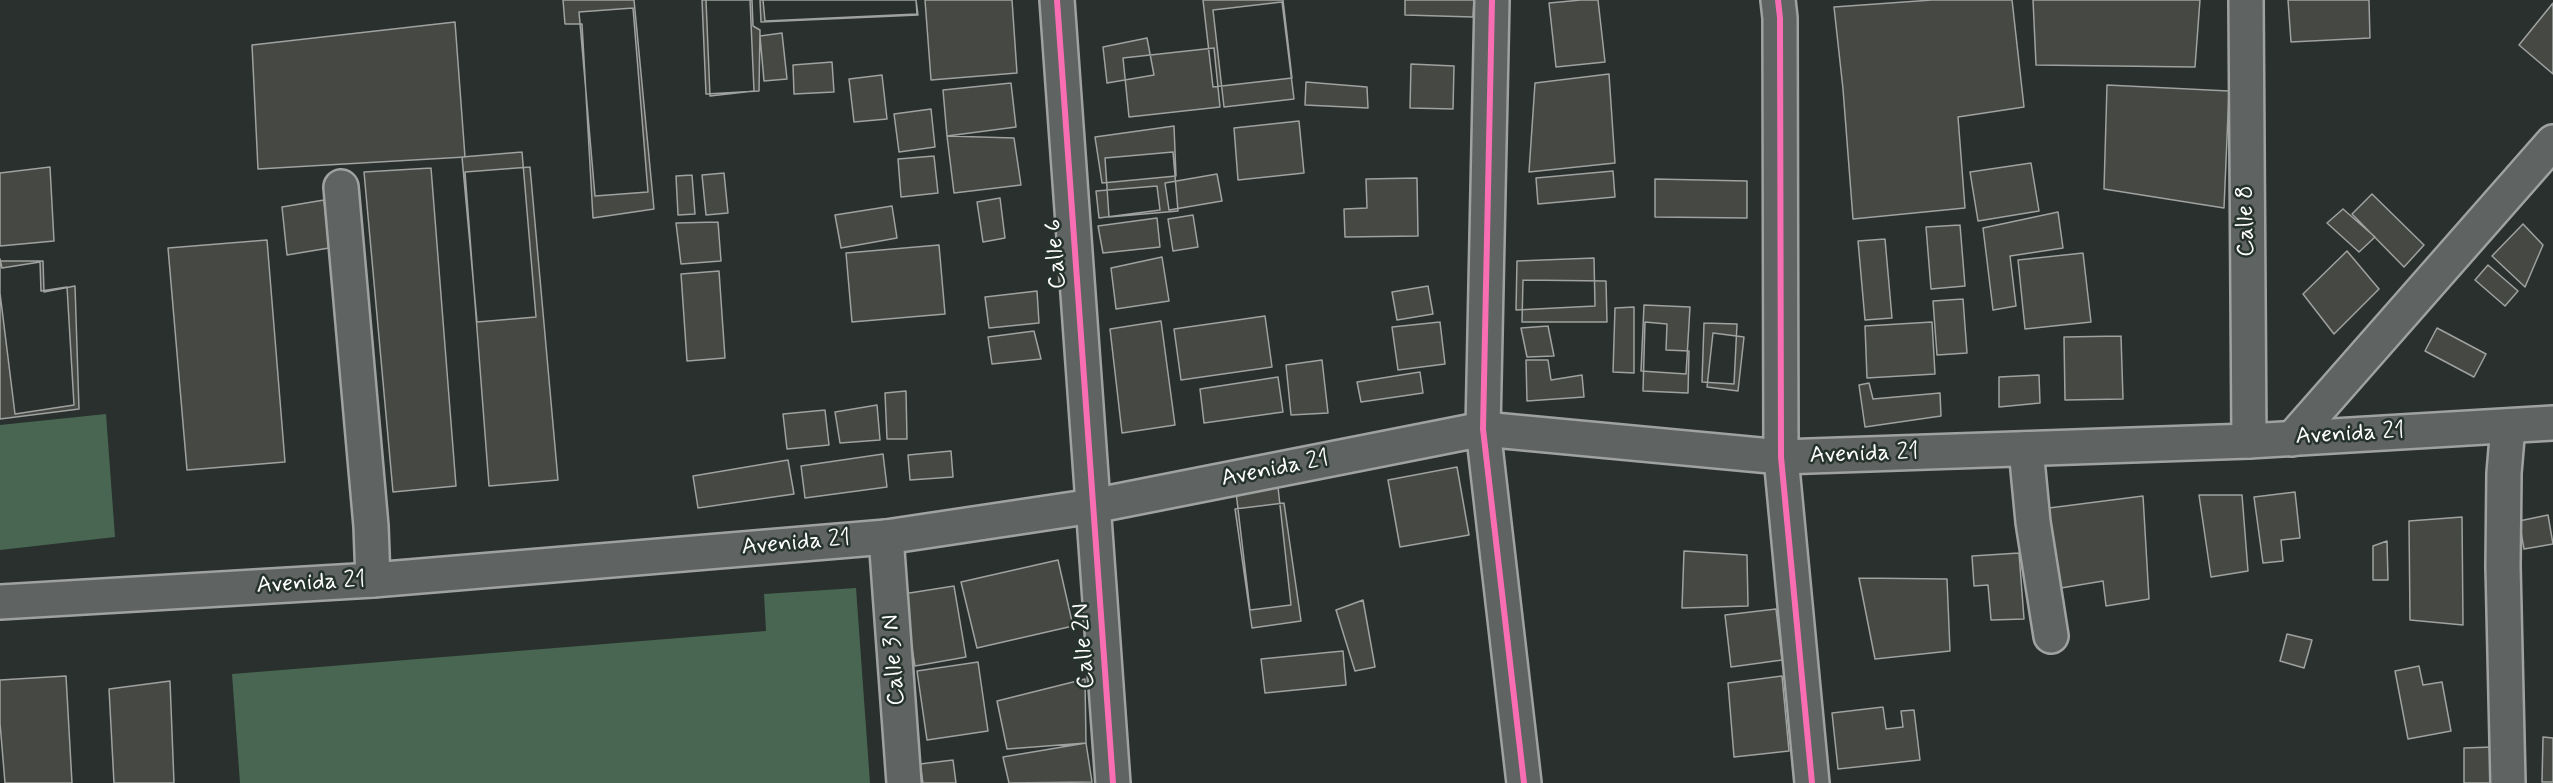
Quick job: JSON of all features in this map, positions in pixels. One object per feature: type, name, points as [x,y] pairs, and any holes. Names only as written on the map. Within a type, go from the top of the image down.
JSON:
[{"type":"street","name":"Calle 6","points":[[1057,0],[1093,506]]},
{"type":"street","points":[[1492,0],[1483,429],[1524,783]]},
{"type":"street","points":[[1778,0],[1780,18],[1781,457],[1812,783]]},
{"type":"street","name":"Calle 8","points":[[2246,0],[2249,441]]},
{"type":"street","points":[[2292,439],[2553,142]]},
{"type":"street","points":[[341,187],[373,580]]},
{"type":"street","name":"Avenida 21","points":[[0,602],[373,580],[886,537],[1093,506],[1483,429],[1781,457],[2249,441],[2553,423]]},
{"type":"street","points":[[2508,426],[2504,473],[2503,566],[2508,783]]},
{"type":"street","points":[[2026,449],[2033,522],[2051,636]]},
{"type":"street","name":"Calle 2N","points":[[1093,506],[1113,783]]},
{"type":"street","name":"Calle 3 N","points":[[886,537],[904,783]]},
{"type":"green space","points":[[106,414],[115,537],[0,550],[0,425]]},
{"type":"green space","points":[[856,588],[870,783],[240,783],[232,674],[766,631],[764,594]]},
{"type":"building","points":[[563,0],[634,0],[654,209],[593,218],[582,24],[565,24]]},
{"type":"building","points":[[702,0],[752,0],[753,26],[760,30],[759,91],[706,94]]},
{"type":"building","points":[[706,0],[750,0],[754,91],[710,96]]},
{"type":"building","points":[[760,0],[916,0],[918,15],[761,22]]},
{"type":"building","points":[[763,0],[916,0],[917,14],[765,21]]},
{"type":"building","points":[[925,0],[1012,0],[1017,73],[931,80]]},
{"type":"building","points":[[1203,0],[1283,0],[1292,78],[1213,87]]},
{"type":"building","points":[[1405,0],[1474,0],[1473,17],[1405,15]]},
{"type":"building","points":[[1598,0],[1605,62],[1556,67],[1549,3]]},
{"type":"building","points":[[1932,0],[2012,0],[2024,107],[1958,117],[1965,208],[1853,219],[1834,7]]},
{"type":"building","points":[[2033,0],[2200,0],[2195,67],[2036,65]]},
{"type":"building","points":[[2288,0],[2369,0],[2370,38],[2291,42]]},
{"type":"building","points":[[1282,2],[1294,99],[1224,107],[1213,10]]},
{"type":"building","points":[[2553,3],[2553,74],[2519,45]]},
{"type":"building","points":[[633,8],[648,192],[595,196],[579,12]]},
{"type":"building","points":[[455,22],[465,157],[258,169],[252,45]]},
{"type":"building","points":[[782,33],[787,79],[764,81],[760,36]]},
{"type":"building","points":[[1147,38],[1154,75],[1107,83],[1103,47]]},
{"type":"building","points":[[1214,48],[1220,107],[1129,117],[1123,58]]},
{"type":"building","points":[[832,62],[834,92],[794,94],[793,65]]},
{"type":"building","points":[[1411,64],[1454,66],[1453,109],[1410,108]]},
{"type":"building","points":[[1609,74],[1615,163],[1529,172],[1535,83]]},
{"type":"building","points":[[882,75],[887,119],[854,122],[849,79]]},
{"type":"building","points":[[1306,82],[1367,87],[1368,108],[1305,105]]},
{"type":"building","points":[[1011,83],[1016,127],[947,136],[943,90]]},
{"type":"building","points":[[2107,85],[2229,91],[2224,208],[2104,189]]},
{"type":"building","points":[[931,109],[935,147],[899,152],[894,114]]},
{"type":"building","points":[[1299,121],[1304,173],[1238,180],[1234,128]]},
{"type":"building","points":[[1174,126],[1176,176],[1102,183],[1095,137]]},
{"type":"building","points":[[947,136],[1014,138],[1021,185],[954,193]]},
{"type":"building","points":[[522,152],[536,317],[477,322],[462,157]]},
{"type":"building","points":[[1173,152],[1178,211],[1109,217],[1105,158]]},
{"type":"building","points":[[934,156],[938,193],[901,197],[898,159]]},
{"type":"building","points":[[2031,163],[2039,211],[1978,221],[1970,172]]},
{"type":"building","points":[[50,167],[54,241],[0,246],[0,173]]},
{"type":"building","points":[[530,167],[558,480],[489,486],[465,172]]},
{"type":"building","points":[[431,168],[456,486],[393,492],[364,172]]},
{"type":"building","points":[[1613,171],[1615,197],[1538,204],[1536,178]]},
{"type":"building","points":[[724,173],[728,213],[706,215],[702,175]]},
{"type":"building","points":[[1217,174],[1222,201],[1169,210],[1165,183]]},
{"type":"building","points":[[692,175],[695,214],[678,215],[676,176]]},
{"type":"building","points":[[1417,178],[1418,236],[1345,237],[1344,209],[1367,208],[1366,179]]},
{"type":"building","points":[[1655,179],[1747,181],[1747,218],[1655,217]]},
{"type":"building","points":[[1157,186],[1160,210],[1099,218],[1096,191]]},
{"type":"building","points":[[2372,194],[2424,245],[2404,267],[2352,214]]},
{"type":"building","points":[[1000,198],[1005,238],[983,242],[977,202]]},
{"type":"building","points":[[324,200],[329,248],[287,255],[282,207]]},
{"type":"building","points":[[892,206],[897,238],[841,248],[835,215]]},
{"type":"building","points":[[2343,209],[2375,237],[2359,252],[2327,223]]},
{"type":"building","points":[[2058,212],[2063,248],[2010,256],[2016,306],[1993,310],[1983,228]]},
{"type":"building","points":[[1193,215],[1198,247],[1173,251],[1168,219]]},
{"type":"building","points":[[1157,218],[1160,247],[1103,253],[1098,226]]},
{"type":"building","points":[[718,222],[721,261],[681,264],[676,223]]},
{"type":"building","points":[[2523,224],[2543,245],[2525,287],[2492,256]]},
{"type":"building","points":[[1960,225],[1965,286],[1931,289],[1926,227]]},
{"type":"building","points":[[1885,239],[1892,318],[1865,320],[1858,241]]},
{"type":"building","points":[[267,240],[285,462],[187,470],[168,248]]},
{"type":"building","points":[[939,245],[945,314],[852,322],[846,253]]},
{"type":"building","points":[[2347,251],[2379,289],[2334,334],[2303,294]]},
{"type":"building","points":[[2083,253],[2091,322],[2025,329],[2018,260]]},
{"type":"building","points":[[1162,257],[1169,301],[1116,309],[1111,268]]},
{"type":"building","points":[[1594,258],[1595,306],[1516,310],[1517,261]]},
{"type":"building","points":[[0,259],[2,268],[40,262],[41,291],[67,287],[74,405],[15,414],[0,293]]},
{"type":"building","points":[[0,261],[43,261],[44,292],[75,286],[79,409],[0,419]]},
{"type":"building","points":[[2488,265],[2518,291],[2505,306],[2475,280]]},
{"type":"building","points":[[719,271],[725,358],[687,361],[681,274]]},
{"type":"building","points":[[1523,280],[1606,281],[1607,322],[1522,322]]},
{"type":"building","points":[[1428,286],[1433,314],[1397,320],[1392,292]]},
{"type":"building","points":[[1037,291],[1039,323],[989,328],[985,297]]},
{"type":"building","points":[[1963,299],[1967,353],[1937,355],[1933,301]]},
{"type":"building","points":[[1644,305],[1690,307],[1686,374],[1641,371]]},
{"type":"building","points":[[1634,307],[1634,373],[1613,372],[1615,308]]},
{"type":"building","points":[[1265,316],[1272,367],[1181,380],[1174,329]]},
{"type":"building","points":[[1161,321],[1175,425],[1122,433],[1110,329]]},
{"type":"building","points":[[1440,322],[1445,364],[1398,370],[1392,327]]},
{"type":"building","points":[[1645,322],[1667,324],[1666,350],[1689,351],[1688,393],[1643,391]]},
{"type":"building","points":[[1932,322],[1935,374],[1867,378],[1865,326]]},
{"type":"building","points":[[1704,323],[1737,324],[1734,384],[1702,382]]},
{"type":"building","points":[[1548,326],[1554,356],[1527,357],[1521,328]]},
{"type":"building","points":[[2437,328],[2486,354],[2474,377],[2425,351]]},
{"type":"building","points":[[1034,331],[1041,359],[992,364],[988,337]]},
{"type":"building","points":[[1713,333],[1744,337],[1738,391],[1707,387]]},
{"type":"building","points":[[2121,336],[2123,399],[2065,400],[2064,337]]},
{"type":"building","points":[[1322,360],[1328,413],[1291,415],[1286,365]]},
{"type":"building","points":[[1526,360],[1548,360],[1551,380],[1582,375],[1584,397],[1527,401]]},
{"type":"building","points":[[1420,372],[1423,393],[1361,402],[1357,382]]},
{"type":"building","points":[[2039,375],[2040,403],[1999,407],[1999,377]]},
{"type":"building","points":[[1278,377],[1283,412],[1204,423],[1200,389]]},
{"type":"building","points":[[1869,383],[1873,399],[1940,393],[1941,416],[1865,427],[1859,385]]},
{"type":"building","points":[[906,391],[907,439],[887,439],[885,393]]},
{"type":"building","points":[[877,405],[880,440],[840,443],[835,412]]},
{"type":"building","points":[[825,410],[829,445],[787,449],[783,414]]},
{"type":"building","points":[[951,451],[953,477],[910,480],[908,455]]},
{"type":"building","points":[[883,454],[887,487],[805,498],[801,466]]},
{"type":"building","points":[[788,460],[794,494],[698,508],[693,476]]},
{"type":"building","points":[[1457,467],[1469,535],[1400,547],[1388,480]]},
{"type":"building","points":[[1278,487],[1291,605],[1250,610],[1236,492]]},
{"type":"building","points":[[2295,492],[2300,538],[2281,540],[2283,561],[2263,563],[2254,497]]},
{"type":"building","points":[[2199,495],[2242,495],[2248,571],[2211,577]]},
{"type":"building","points":[[2143,496],[2149,599],[2106,606],[2103,581],[2055,589],[2049,508]]},
{"type":"building","points":[[1284,503],[1301,621],[1252,628],[1235,509]]},
{"type":"building","points":[[2548,515],[2553,544],[2524,549],[2519,521]]},
{"type":"building","points":[[2462,517],[2463,625],[2410,620],[2409,521]]},
{"type":"building","points":[[2387,541],[2388,580],[2373,580],[2373,546]]},
{"type":"building","points":[[1684,551],[1747,555],[1748,606],[1682,608]]},
{"type":"building","points":[[2019,553],[2024,619],[1991,620],[1988,585],[1974,586],[1972,556]]},
{"type":"building","points":[[1058,560],[1073,626],[977,648],[961,582]]},
{"type":"building","points":[[1859,578],[1947,579],[1950,651],[1875,659]]},
{"type":"building","points":[[954,586],[966,657],[915,666],[903,594]]},
{"type":"building","points":[[1363,600],[1375,667],[1355,671],[1336,610]]},
{"type":"building","points":[[1776,609],[1782,660],[1731,667],[1725,615]]},
{"type":"building","points":[[2287,634],[2312,640],[2304,668],[2280,661]]},
{"type":"building","points":[[1343,651],[1346,685],[1265,693],[1261,659]]},
{"type":"building","points":[[978,662],[988,731],[927,740],[917,671]]},
{"type":"building","points":[[2419,666],[2423,685],[2442,682],[2451,731],[2408,739],[2395,671]]},
{"type":"building","points":[[66,676],[72,783],[5,783],[0,723],[0,680]]},
{"type":"building","points":[[1782,676],[1789,751],[1734,757],[1728,683]]},
{"type":"building","points":[[1085,679],[1086,743],[1007,749],[997,701]]},
{"type":"building","points":[[170,681],[174,783],[114,783],[109,689]]},
{"type":"building","points":[[1883,707],[1886,729],[1903,727],[1901,711],[1914,710],[1920,760],[1838,769],[1832,713]]},
{"type":"building","points":[[2543,737],[2553,738],[2553,782],[2542,782]]},
{"type":"building","points":[[1086,743],[1092,782],[1009,783],[1003,757]]},
{"type":"building","points":[[2493,747],[2493,783],[2464,783],[2464,748]]},
{"type":"building","points":[[953,760],[956,783],[923,783],[920,764]]},
{"type":"cycle path","points":[[1057,0],[1113,783]]},
{"type":"cycle path","points":[[1492,0],[1483,429],[1524,783]]},
{"type":"cycle path","points":[[1778,0],[1780,18],[1781,457],[1812,783]]}]
